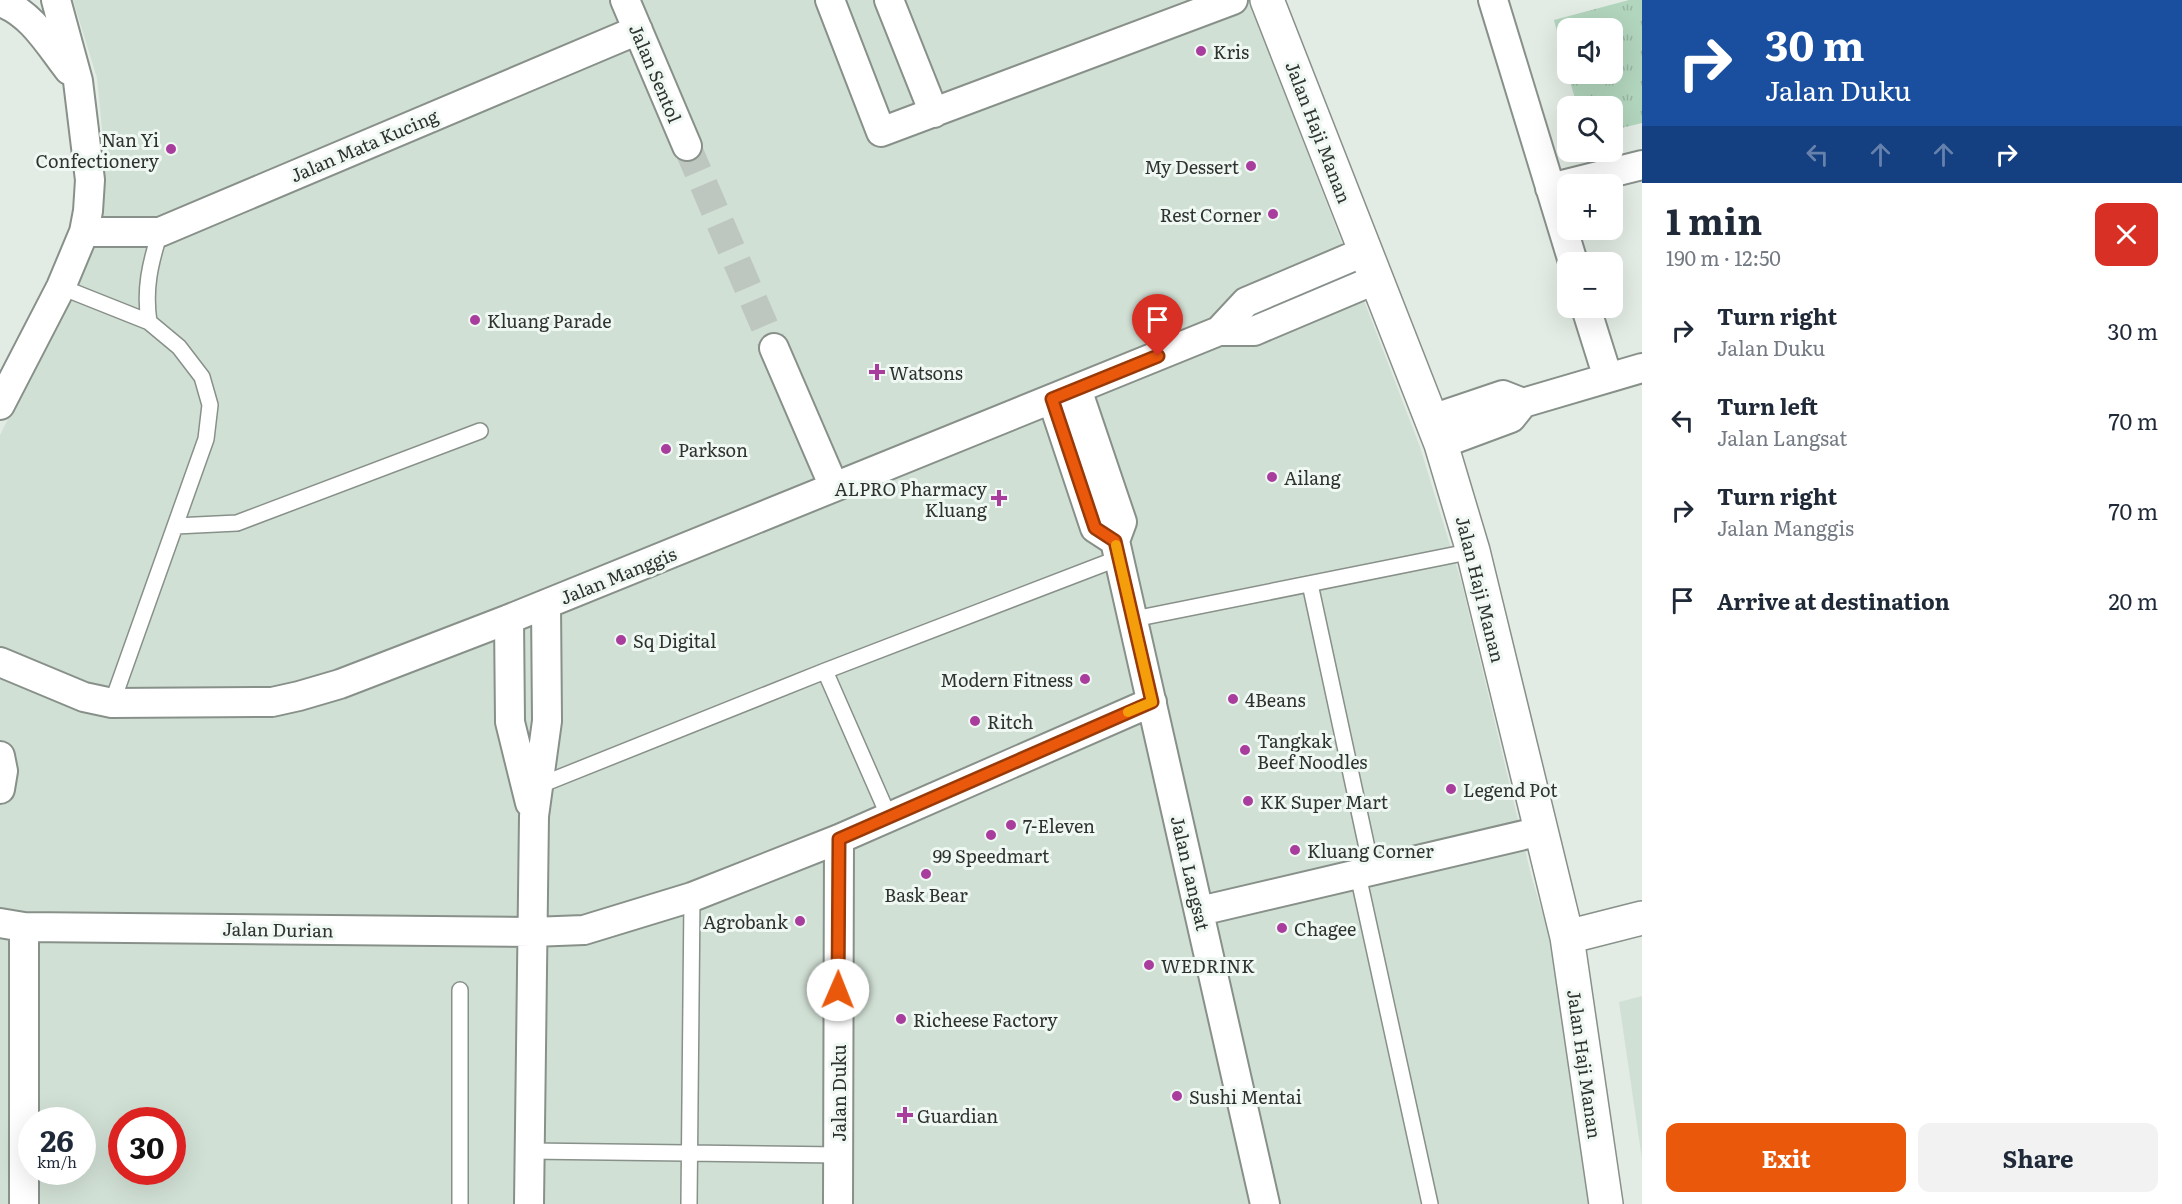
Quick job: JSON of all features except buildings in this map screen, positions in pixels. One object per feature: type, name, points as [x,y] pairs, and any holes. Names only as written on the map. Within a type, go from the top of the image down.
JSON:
[{"type":"street","points":[[0,405],[61,286],[84,232],[90,180],[78,81],[56,0]]},
{"type":"street","name":"Jalan Sentol","points":[[625,0],[687,146]]},
{"type":"street","points":[[830,0],[881,132],[1233,0]]},
{"type":"street","points":[[889,0],[934,113]]},
{"type":"street","name":"Jalan Haji Manan","points":[[1268,0],[1437,432],[1473,551],[1567,937],[1606,1204]]},
{"type":"street","points":[[1493,0],[1570,252]]},
{"type":"street","points":[[0,2],[12,6],[34,25],[78,81]]},
{"type":"street","name":"Jalan Mata Kucing","points":[[84,232],[160,232],[638,30]]},
{"type":"street","points":[[1550,188],[1642,165]]},
{"type":"street","name":"Jalan Manggis","points":[[0,662],[84,696],[112,703],[272,702],[340,684],[509,619],[1219,331],[1245,302],[1371,265]]},
{"type":"street","points":[[1589,318],[1608,378]]},
{"type":"street","points":[[774,348],[834,487]]},
{"type":"street","points":[[1437,432],[1511,418],[1524,403],[1642,368]]},
{"type":"street","name":"Jalan Langsat","points":[[1064,394],[1122,522],[1117,550],[1265,1204]]},
{"type":"street","points":[[529,1204],[534,816],[547,721],[546,604]]},
{"type":"street","points":[[509,619],[510,722],[534,816]]},
{"type":"street","points":[[532,932],[584,930],[692,897],[839,839],[1152,702]]},
{"type":"street","points":[[0,756],[3,771],[0,789]]},
{"type":"street","points":[[1200,911],[1541,831]]},
{"type":"street","name":"Jalan Duku","points":[[838,1204],[839,839]]},
{"type":"street","points":[[1567,937],[1642,918]]},
{"type":"street","points":[[12,925],[24,1204]]},
{"type":"street","name":"Jalan Durian","points":[[12,925],[532,932]]},
{"type":"lane","points":[[149,322],[146,299],[151,258],[160,232]]},
{"type":"lane","points":[[61,286],[149,322],[179,347],[202,376],[210,405],[206,439],[112,703]]},
{"type":"lane","points":[[176,526],[237,524],[480,431]]},
{"type":"lane","points":[[538,786],[825,671],[1117,550]]},
{"type":"lane","points":[[1134,619],[1473,551]]},
{"type":"lane","points":[[1310,584],[1430,1204]]},
{"type":"lane","points":[[825,671],[889,817]]},
{"type":"lane","points":[[689,1204],[692,897]]},
{"type":"lane","points":[[460,990],[460,1204]]},
{"type":"lane","points":[[530,1151],[839,1155]]},
{"type":"shaded area","points":[[73,0],[1249,0],[1420,447],[1462,584],[1531,875],[1549,935],[1589,1204],[0,1204],[0,435],[96,245],[104,201],[104,149],[97,78]]},
{"type":"shaded area","points":[[1642,996],[1642,1159],[1619,1002]]},
{"type":"green space","points":[[1629,0],[1642,0],[1642,123],[1623,128],[1623,96],[1574,96],[1571,84],[1623,84],[1623,18],[1562,18]]},
{"type":"tunnel","points":[[687,146],[774,348]]},
{"type":"slow traffic","points":[[1116,545],[1152,702],[1128,712]]},
{"type":"place","name":"Kris","points":[[1201,51]]},
{"type":"place","name":"Nan Yi Confectionery","points":[[171,149]]},
{"type":"place","name":"My Dessert","points":[[1251,166]]},
{"type":"place","name":"Rest Corner","points":[[1273,214]]},
{"type":"place","name":"Kluang Parade","points":[[475,320]]},
{"type":"place","name":"Watsons","points":[[877,372]]},
{"type":"place","name":"Parkson","points":[[666,449]]},
{"type":"place","name":"Ailang","points":[[1272,477]]},
{"type":"place","name":"ALPRO Pharmacy Kluang","points":[[999,498]]},
{"type":"place","name":"Sq Digital","points":[[621,640]]},
{"type":"place","name":"Modern Fitness","points":[[1085,679]]},
{"type":"place","name":"4Beans","points":[[1233,699]]},
{"type":"place","name":"Ritch","points":[[975,721]]},
{"type":"place","name":"Tangkak Beef Noodles","points":[[1245,750]]},
{"type":"place","name":"Legend Pot","points":[[1451,789]]},
{"type":"place","name":"KK Super Mart","points":[[1248,801]]},
{"type":"place","name":"7-Eleven","points":[[1011,825]]},
{"type":"place","name":"99 Speedmart","points":[[991,835]]},
{"type":"place","name":"Kluang Corner","points":[[1295,850]]},
{"type":"place","name":"Bask Bear","points":[[926,874]]},
{"type":"place","name":"Agrobank","points":[[800,921]]},
{"type":"place","name":"Chagee","points":[[1282,928]]},
{"type":"place","name":"WEDRINK","points":[[1149,965]]},
{"type":"place","name":"Richeese Factory","points":[[901,1019]]},
{"type":"place","name":"Sushi Mentai","points":[[1177,1096]]},
{"type":"place","name":"Guardian","points":[[905,1115]]},
{"type":"route","points":[[838,990],[839,839],[1152,702],[1115,541],[1095,528],[1052,399],[1158,356]]}]
